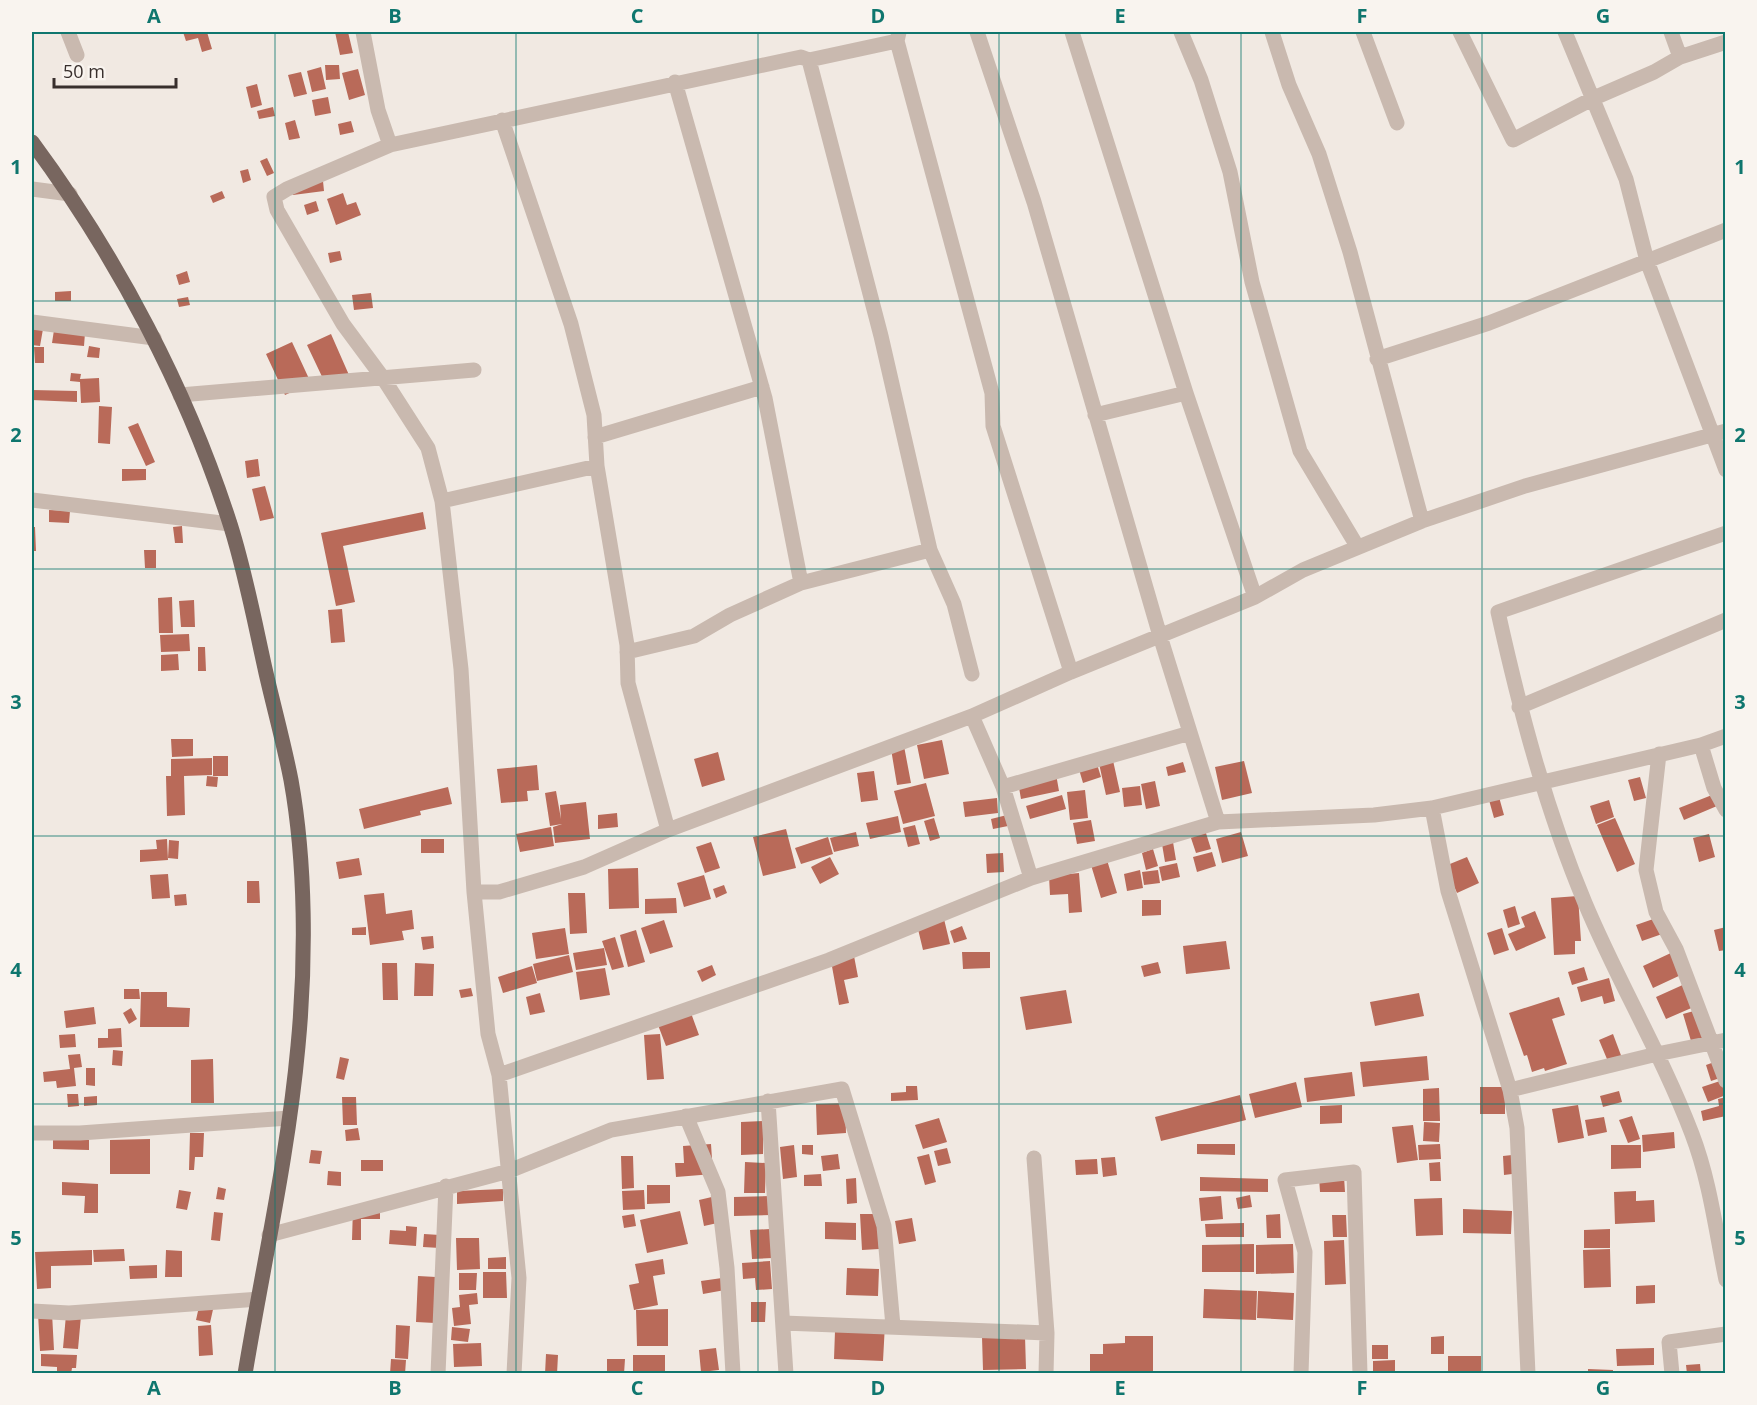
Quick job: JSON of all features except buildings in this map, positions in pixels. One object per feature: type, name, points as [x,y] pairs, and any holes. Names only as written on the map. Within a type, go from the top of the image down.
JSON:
[{"type":"main road","points":[[32,142],[70,194],[154,338],[180,395],[230,525],[243,572],[291,783],[300,867],[302,963],[298,1046],[289,1118],[245,1374]]},
{"type":"street","points":[[68,32],[77,54]]},
{"type":"street","points":[[363,32],[378,110],[390,145]]},
{"type":"street","points":[[977,32],[1034,202],[1160,636],[1218,822]]},
{"type":"street","points":[[1072,32],[1186,393],[1255,597]]},
{"type":"street","points":[[1181,32],[1201,81],[1230,172],[1252,282],[1300,451],[1357,546]]},
{"type":"street","points":[[1272,32],[1289,85],[1319,154],[1350,252],[1422,521]]},
{"type":"street","points":[[1363,32],[1397,123]]},
{"type":"street","points":[[1460,32],[1513,140],[1594,98],[1654,72],[1680,57],[1725,42]]},
{"type":"street","points":[[1564,32],[1594,98],[1626,179],[1647,261],[1720,433],[1725,470]]},
{"type":"street","points":[[1671,32],[1680,57]]},
{"type":"street","points":[[514,1374],[519,1278],[499,1075],[488,1034],[474,892],[461,669],[442,501],[428,448],[383,378],[344,324],[277,210],[274,197],[287,189],[390,145],[675,82],[801,57],[809,60],[898,36],[992,393],[993,426],[1071,672]]},
{"type":"street","points":[[809,60],[881,336],[930,550],[954,604],[972,674]]},
{"type":"street","points":[[675,82],[762,387],[801,583]]},
{"type":"street","points":[[502,120],[572,324],[594,416],[597,466],[627,652],[628,683],[668,830]]},
{"type":"street","points":[[32,189],[70,194]]},
{"type":"street","points":[[1377,359],[1489,323],[1725,230]]},
{"type":"street","points":[[32,322],[154,338]]},
{"type":"street","points":[[180,395],[474,370]]},
{"type":"street","points":[[595,437],[762,387]]},
{"type":"street","points":[[1095,415],[1186,393]]},
{"type":"street","points":[[474,892],[499,892],[584,867],[668,830],[972,716],[1071,672],[1255,597],[1303,570],[1422,521],[1526,486],[1720,433]]},
{"type":"street","points":[[442,501],[597,466]]},
{"type":"street","points":[[32,500],[230,525]]},
{"type":"street","points":[[1725,533],[1498,612],[1519,707],[1541,781],[1585,903],[1657,1054],[1693,1136],[1706,1179],[1725,1281]]},
{"type":"street","points":[[627,652],[694,636],[730,615],[801,583],[930,550]]},
{"type":"street","points":[[1519,707],[1725,620]]},
{"type":"street","points":[[972,716],[1003,787],[1031,878]]},
{"type":"street","points":[[1003,787],[1190,733]]},
{"type":"street","points":[[499,1075],[829,960],[1031,878],[1218,822],[1374,815],[1432,808],[1701,745],[1725,736]]},
{"type":"street","points":[[1701,745],[1714,788],[1725,810]]},
{"type":"street","points":[[1659,754],[1646,870],[1656,912],[1676,949],[1719,1042],[1725,1081]]},
{"type":"street","points":[[1432,808],[1448,891],[1510,1090],[1517,1128],[1528,1374]]},
{"type":"street","points":[[1510,1090],[1657,1054],[1719,1042]]},
{"type":"street","points":[[268,1235],[509,1171],[611,1130],[842,1089],[884,1226],[893,1326]]},
{"type":"street","points":[[768,1101],[786,1374]]},
{"type":"street","points":[[686,1116],[718,1192],[727,1268],[733,1374]]},
{"type":"street","points":[[32,1133],[80,1133],[289,1118]]},
{"type":"street","points":[[1034,1158],[1047,1333],[1046,1374]]},
{"type":"street","points":[[1301,1374],[1305,1252],[1285,1180],[1354,1172],[1360,1374]]},
{"type":"street","points":[[438,1374],[446,1186]]},
{"type":"street","points":[[32,1311],[69,1313],[258,1299]]},
{"type":"street","points":[[783,1323],[1047,1333]]},
{"type":"street","points":[[1672,1374],[1668,1341],[1725,1334]]}]
